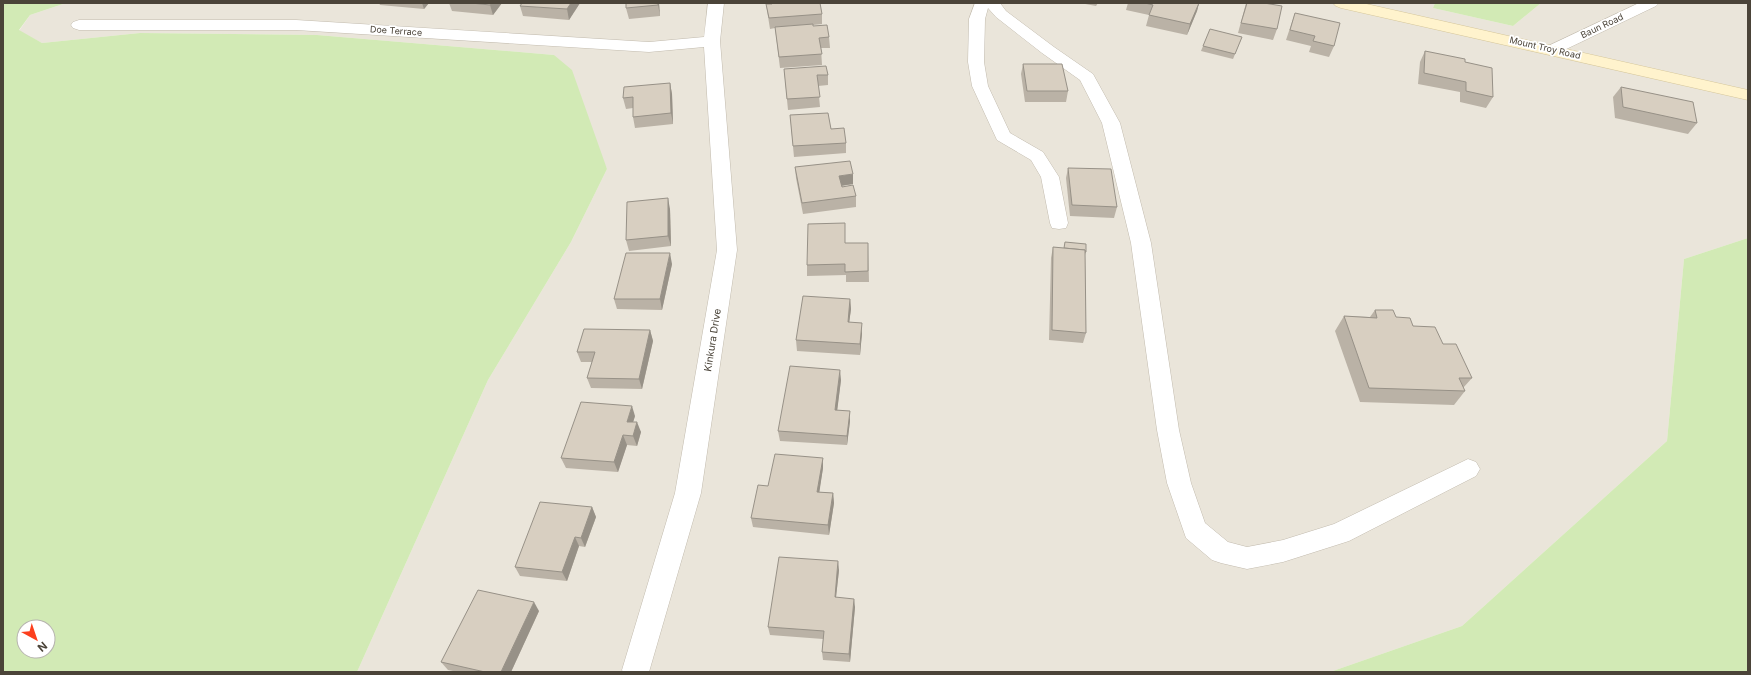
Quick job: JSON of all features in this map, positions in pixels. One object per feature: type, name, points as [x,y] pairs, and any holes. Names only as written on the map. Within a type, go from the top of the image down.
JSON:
[{"type":"street","name":"Kinkura Drive","points":[[636,670],[688,493],[727,250],[712,41],[716,3]]},
{"type":"street","name":"Mount Troy Road","points":[[1341,3],[1748,95]]},
{"type":"street","name":"Baun Road","points":[[1552,50],[1651,3]]},
{"type":"street","name":"Doe Terrace","points":[[79,25],[296,25],[649,47],[712,41]]},
{"type":"lane","points":[[982,3],[976,26],[976,62],[980,86],[1003,136],[1037,156],[1050,177],[1059,223]]},
{"type":"lane","points":[[992,3],[1001,14],[1048,50],[1087,77],[1110,124],[1141,243],[1169,438],[1179,483],[1195,530],[1221,552],[1241,557],[1247,558],[1283,551],[1340,532],[1468,469]]},
{"type":"shaded area","points":[[66,3],[1435,3],[1433,8],[1513,26],[1541,3],[1748,3],[1748,238],[1684,259],[1667,441],[1462,626],[1330,672],[357,672],[488,380],[571,242],[607,169],[554,55],[317,35],[140,33],[42,43],[19,31],[30,15]]},
{"type":"green space","points":[[3,3],[66,3],[30,15],[19,30],[42,43],[140,33],[317,35],[554,55],[572,70],[607,169],[571,242],[488,380],[357,672],[3,672]]},
{"type":"green space","points":[[1435,3],[1541,3],[1513,26],[1433,8]]},
{"type":"green space","points":[[1748,238],[1748,672],[1330,672],[1462,626],[1667,441],[1684,259]]},
{"type":"building","points":[[471,3],[491,3],[490,5]]},
{"type":"building","points":[[522,3],[571,3],[567,9],[520,6]]},
{"type":"building","points":[[626,3],[658,3],[658,5],[626,8]]},
{"type":"building","points":[[820,3],[822,14],[769,18],[766,4]]},
{"type":"building","points":[[1145,3],[1199,3],[1190,24],[1149,15],[1153,5]]},
{"type":"building","points":[[1247,3],[1264,3],[1282,6],[1277,29],[1241,23]]},
{"type":"building","points":[[1295,13],[1340,23],[1334,46],[1313,41],[1315,36],[1290,30]]},
{"type":"building","points":[[813,24],[813,26],[827,25],[829,37],[819,38],[822,54],[779,57],[775,27]]},
{"type":"building","points":[[1210,29],[1242,37],[1235,54],[1203,46]]},
{"type":"building","points":[[1425,51],[1465,59],[1465,62],[1492,68],[1493,97],[1466,91],[1466,82],[1424,73]]},
{"type":"building","points":[[1023,64],[1062,64],[1068,91],[1027,91]]},
{"type":"building","points":[[826,66],[828,75],[817,75],[820,97],[787,99],[784,69]]},
{"type":"building","points":[[670,83],[671,113],[633,117],[633,97],[623,98],[624,87]]},
{"type":"building","points":[[1621,87],[1693,102],[1697,123],[1623,107]]},
{"type":"building","points":[[828,113],[831,129],[844,128],[846,143],[793,146],[790,115]]},
{"type":"building","points":[[850,161],[853,174],[839,176],[842,187],[853,185],[856,196],[802,203],[795,167]]},
{"type":"building","points":[[1068,168],[1111,169],[1117,207],[1072,205]]},
{"type":"building","points":[[668,198],[668,236],[626,240],[627,202]]},
{"type":"building","points":[[845,223],[845,243],[868,243],[868,271],[845,272],[845,264],[807,265],[808,224]]},
{"type":"building","points":[[1065,242],[1086,244],[1086,252],[1085,250],[1064,248]]},
{"type":"building","points":[[1053,247],[1085,250],[1086,333],[1052,330]]},
{"type":"building","points":[[626,253],[670,253],[660,299],[614,299]]},
{"type":"building","points":[[803,296],[850,299],[848,322],[862,323],[860,344],[796,340]]},
{"type":"building","points":[[1375,310],[1393,310],[1396,317],[1410,318],[1413,326],[1435,327],[1443,344],[1456,344],[1472,378],[1459,378],[1465,391],[1369,388],[1344,316],[1377,318]]},
{"type":"building","points":[[584,329],[650,330],[639,379],[587,378],[595,352],[577,352]]},
{"type":"building","points":[[790,366],[840,370],[835,410],[850,411],[847,436],[778,431]]},
{"type":"building","points":[[581,402],[632,406],[627,422],[637,422],[633,436],[623,435],[614,462],[561,458]]},
{"type":"building","points":[[775,454],[823,458],[817,492],[833,493],[828,525],[751,518],[758,485],[768,486]]},
{"type":"building","points":[[540,502],[592,507],[581,538],[575,537],[562,572],[515,567]]},
{"type":"building","points":[[779,557],[838,561],[835,597],[854,599],[849,654],[822,652],[824,631],[768,627]]},
{"type":"building","points":[[478,590],[534,602],[501,672],[485,672],[441,662]]}]
